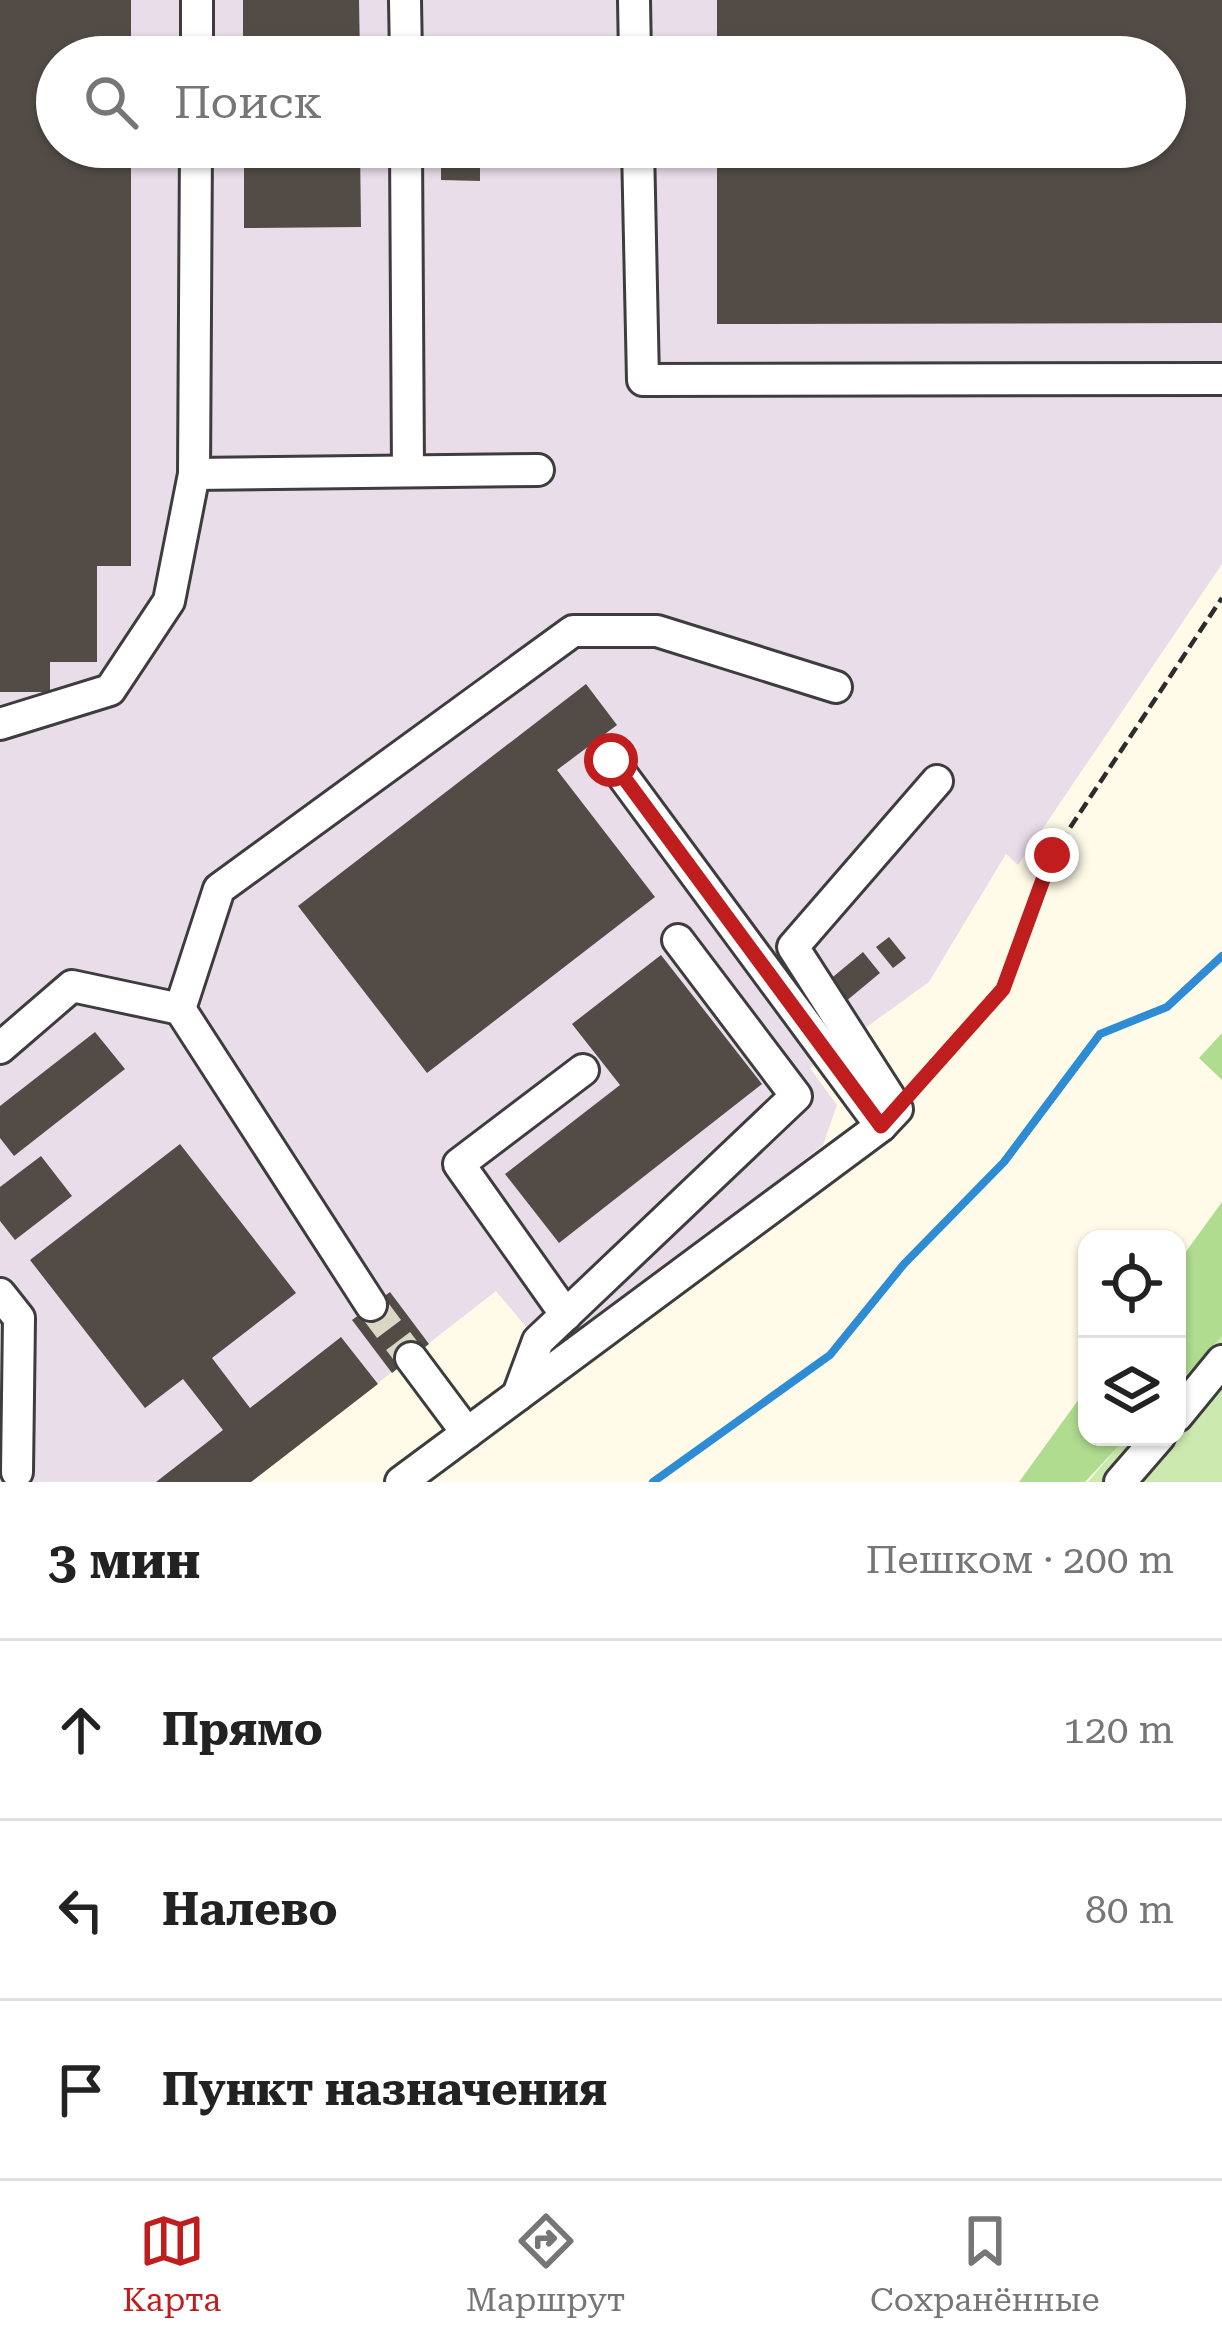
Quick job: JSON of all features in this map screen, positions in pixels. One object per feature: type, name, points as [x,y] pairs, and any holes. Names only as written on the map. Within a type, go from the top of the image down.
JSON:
[{"type":"lane","points":[[196,36],[197,0]]},
{"type":"lane","points":[[405,0],[406,36]]},
{"type":"lane","points":[[634,0],[635,36]]},
{"type":"lane","points":[[0,724],[110,690],[169,602],[194,474],[196,168]]},
{"type":"lane","points":[[406,168],[408,471]]},
{"type":"lane","points":[[639,168],[644,380],[1222,379]]},
{"type":"lane","points":[[194,474],[538,470]]},
{"type":"lane","points":[[179,1009],[219,889],[573,631],[657,631],[836,687]]},
{"type":"lane","points":[[611,760],[889,1118]]},
{"type":"lane","points":[[889,1118],[793,947],[937,781]]},
{"type":"lane","points":[[518,1395],[538,1341],[796,1096],[678,940]]},
{"type":"lane","points":[[0,1048],[72,986],[179,1009],[371,1305]]},
{"type":"lane","points":[[566,1315],[459,1164],[584,1070]]},
{"type":"lane","points":[[401,1482],[889,1118]]},
{"type":"lane","points":[[0,1294],[19,1318],[17,1472]]},
{"type":"lane","points":[[411,1358],[467,1433]]},
{"type":"lane","points":[[1198,1405],[1222,1361]]},
{"type":"lane","points":[[1120,1482],[1151,1446]]},
{"type":"path","points":[[889,1118],[1003,989],[1052,855],[1222,598]]},
{"type":"shaded area","points":[[0,0],[1222,0],[1222,564],[1018,865],[1006,854],[929,982],[810,1068],[837,1105],[823,1145],[559,1353],[538,1341],[496,1291],[251,1482],[0,1482]]},
{"type":"green space","points":[[1222,1033],[1222,1080],[1199,1058]]},
{"type":"green space","points":[[1222,1202],[1222,1336],[1186,1374],[1186,1338],[1186,1252]]},
{"type":"green space","points":[[1222,1312],[1222,1482],[1088,1482],[1118,1446],[1186,1446],[1186,1363]]},
{"type":"green space","points":[[1078,1400],[1078,1446],[1119,1446],[1085,1482],[1019,1482]]},
{"type":"building","points":[[0,0],[131,0],[131,36],[36,36],[36,168],[131,168],[131,566],[97,566],[97,662],[50,662],[50,692],[0,692]]},
{"type":"building","points":[[243,0],[359,0],[360,36],[243,36]]},
{"type":"building","points":[[717,0],[1222,0],[1222,323],[717,324],[717,168],[1186,168],[1186,36],[717,36]]},
{"type":"building","points":[[244,168],[360,168],[361,227],[244,228]]},
{"type":"building","points":[[441,168],[480,168],[480,181],[441,180]]},
{"type":"building","points":[[586,684],[617,725],[557,770],[655,897],[427,1073],[298,906]]},
{"type":"building","points":[[889,937],[906,958],[893,968],[876,947]]},
{"type":"building","points":[[863,952],[880,973],[845,1002],[828,981]]},
{"type":"building","points":[[661,955],[762,1084],[559,1243],[505,1174],[620,1085],[572,1024]]},
{"type":"building","points":[[95,1032],[125,1069],[14,1156],[0,1138],[0,1106]]},
{"type":"building","points":[[180,1144],[296,1293],[212,1358],[250,1408],[341,1337],[378,1384],[251,1482],[156,1482],[223,1430],[183,1379],[145,1408],[30,1260]]},
{"type":"building","points":[[41,1156],[72,1196],[15,1240],[0,1221],[0,1187]]},
{"type":"building","points":[[390,1292],[429,1344],[392,1373],[352,1320]]},
{"type":"waterway","points":[[653,1482],[830,1355],[904,1264],[1004,1162],[1100,1034],[1167,1007],[1222,956]]},
{"type":"tunnel","points":[[371,1305],[411,1358]]},
{"type":"route","points":[[611,760],[881,1126],[1003,989],[1052,855]]}]
